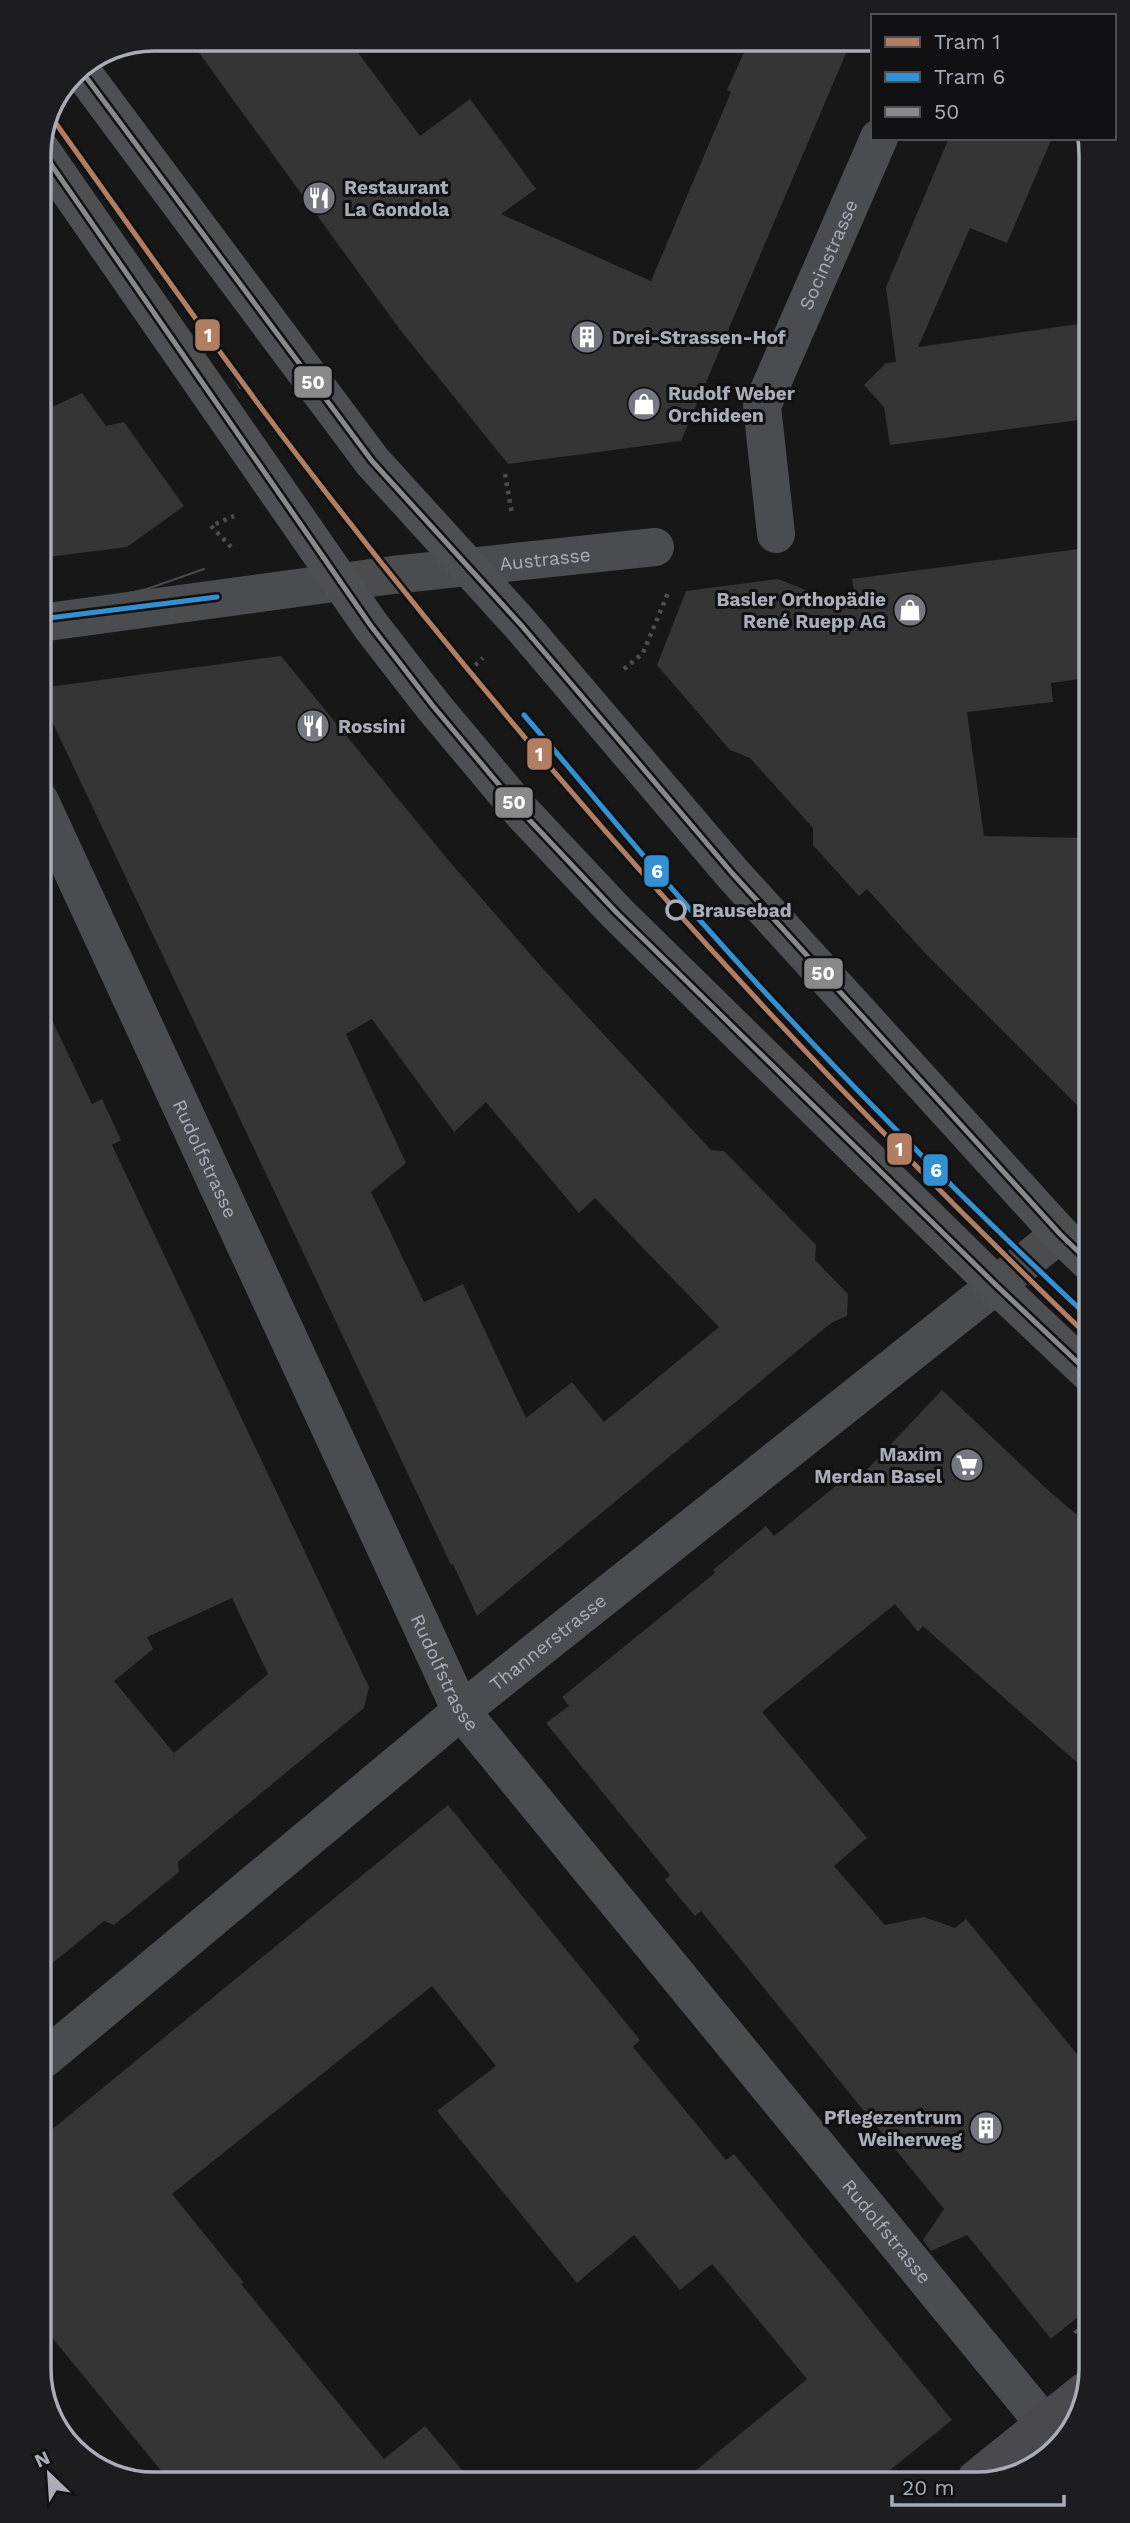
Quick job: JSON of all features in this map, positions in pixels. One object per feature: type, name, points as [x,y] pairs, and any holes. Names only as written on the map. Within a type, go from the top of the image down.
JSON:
[{"type":"main road","points":[[86,77],[372,461],[522,626],[732,873],[1079,1252]]},
{"type":"main road","points":[[51,164],[340,582],[433,706],[564,859],[1079,1364]]},
{"type":"street","name":"Socinstrasse","points":[[776,534],[762,405],[878,140]]},
{"type":"street","name":"Austrasse","points":[[51,621],[393,575],[655,547]]},
{"type":"street","name":"Rudolfstrasse","points":[[51,825],[461,1711],[1044,2423]]},
{"type":"street","name":"Thannerstrasse","points":[[51,2053],[461,1711],[1060,1234]]},
{"type":"street","points":[[985,2471],[1075,2398]]},
{"type":"path","points":[[623,670],[643,653],[671,586]]},
{"type":"path","points":[[433,706],[492,650],[522,626]]},
{"type":"building","points":[[198,51],[357,51],[420,136],[470,99],[536,189],[501,214],[651,281],[731,92],[727,90],[745,51],[847,51],[681,441],[508,464],[401,331]]},
{"type":"building","points":[[948,140],[1051,140],[1007,243],[970,228],[918,347],[1079,324],[1079,420],[890,445],[884,407],[864,385],[886,363],[896,362],[886,287]]},
{"type":"building","points":[[82,393],[106,426],[124,422],[184,506],[127,547],[51,557],[51,407]]},
{"type":"building","points":[[1079,549],[1079,679],[1051,683],[1053,702],[967,712],[984,836],[1079,838],[1079,1107],[924,952],[867,889],[859,896],[813,845],[813,828],[750,758],[730,750],[657,665],[686,591],[778,579],[857,610],[852,579]]},
{"type":"building","points":[[281,656],[449,861],[545,971],[711,1150],[724,1151],[816,1245],[815,1260],[848,1294],[847,1316],[831,1323],[477,1616],[453,1564],[451,1565],[51,719],[51,687]],"holes":[[[372,1019],[454,1132],[486,1102],[579,1213],[595,1198],[719,1327],[604,1422],[572,1382],[526,1418],[463,1284],[424,1302],[371,1192],[406,1163],[346,1034]]]},
{"type":"building","points":[[51,1018],[92,1104],[102,1099],[121,1140],[112,1145],[369,1687],[364,1708],[178,1862],[179,1872],[114,1925],[104,1921],[51,1964]],"holes":[[[232,1598],[268,1674],[174,1753],[114,1681],[153,1649],[147,1637]]]},
{"type":"building","points":[[942,1390],[1079,1517],[1079,1764],[923,1626],[918,1632],[895,1604],[762,1712],[867,1838],[834,1866],[885,1925],[924,1917],[955,1928],[966,1919],[1079,2056],[1079,2316],[1051,2339],[967,2235],[931,2251],[923,2240],[944,2209],[701,1911],[695,1916],[665,1880],[670,1875],[546,1723],[569,1706],[562,1697],[715,1573],[713,1570],[766,1526],[774,1536],[853,1472],[859,1478]]},
{"type":"building","points":[[448,1805],[640,2040],[633,2047],[726,2160],[734,2154],[952,2420],[888,2472],[694,2472],[807,2379],[712,2264],[680,2290],[634,2235],[577,2283],[437,2111],[496,2066],[432,1986],[172,2194],[244,2283],[241,2284],[384,2459],[425,2426],[464,2472],[162,2472],[51,2336],[51,2130]]},
{"type":"tram line","name":"1","points":[[56,123],[284,438],[472,675],[569,790],[669,903],[874,1124],[1079,1327]]},
{"type":"tram line","points":[[208,335],[240,388]]},
{"type":"tram line","points":[[75,605],[147,589],[204,569]]},
{"type":"tram line","name":"6","points":[[51,618],[217,597]]},
{"type":"tram line","name":"6","points":[[524,715],[675,892],[790,1019],[934,1168],[1079,1308]]},
{"type":"transit line","name":"50","points":[[86,77],[372,461],[522,626],[732,873],[1079,1252]]},
{"type":"transit line","name":"50","points":[[51,164],[371,626],[433,706],[521,811],[617,913],[1079,1364]]},
{"type":"place","name":"Restaurant La Gondola","points":[[319,198]]},
{"type":"place","name":"Drei-Strassen-Hof","points":[[587,337]]},
{"type":"place","name":"Rudolf Weber Orchideen","points":[[644,404]]},
{"type":"place","name":"Basler Orthopädie René Ruepp AG","points":[[910,610]]},
{"type":"place","name":"Rossini","points":[[313,726]]},
{"type":"place","name":"Brausebad","points":[[676,910]]},
{"type":"place","name":"Maxim Merdan Basel","points":[[967,1465]]},
{"type":"place","name":"Pflegezentrum Weiherweg","points":[[986,2128]]}]
